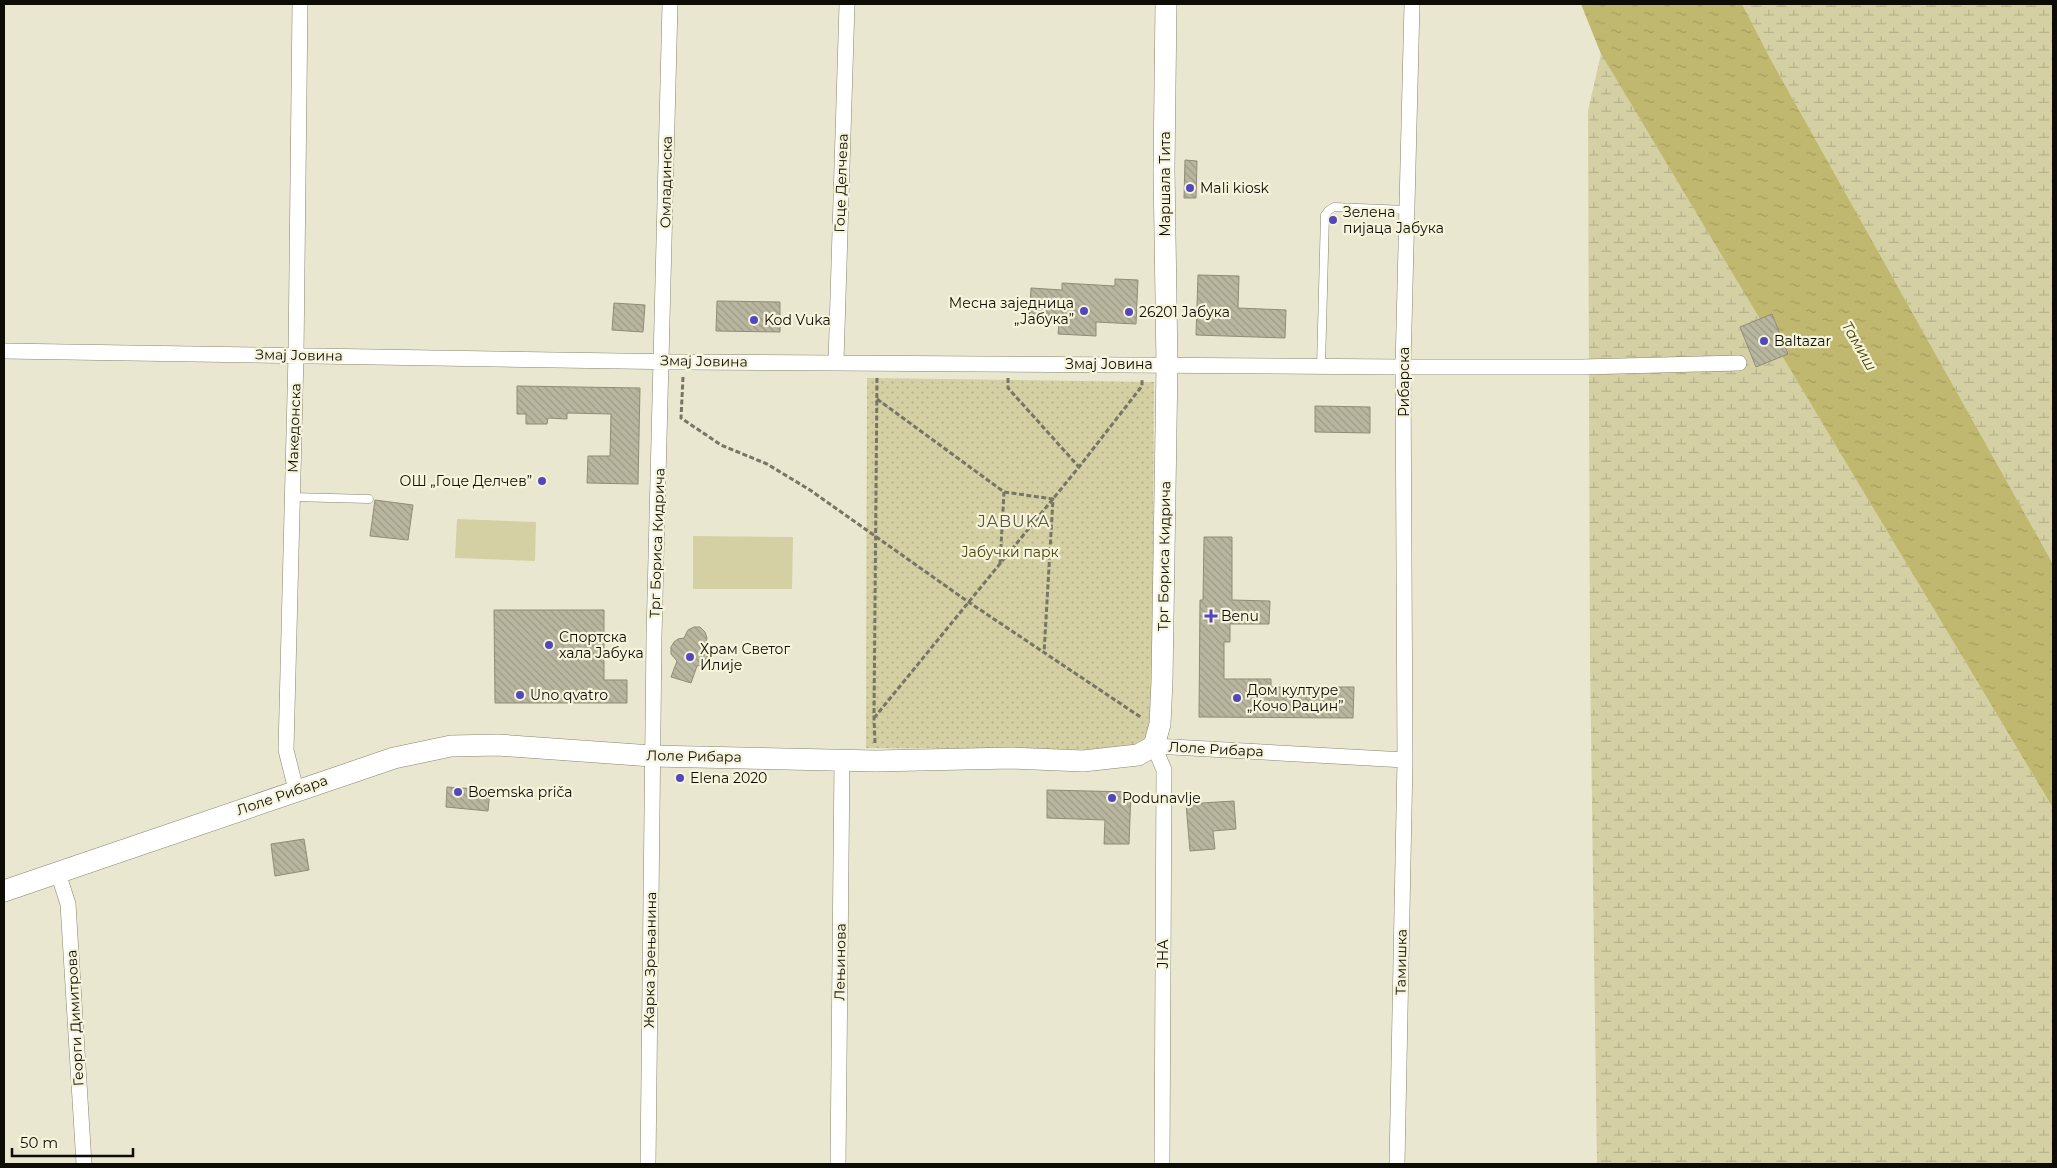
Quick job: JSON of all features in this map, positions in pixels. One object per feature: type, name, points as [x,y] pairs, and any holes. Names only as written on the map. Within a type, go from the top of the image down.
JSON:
[{"type":"main road","name":"Маршала Тита","points":[[1166,4],[1164,169],[1167,364]]},
{"type":"main road","name":"Трг Бориса Кидрича","points":[[1154,746],[1160,724],[1167,364]]},
{"type":"main road","name":"Лоле Рибара","points":[[4,891],[394,758],[451,746],[498,745],[652,756],[684,755],[876,761],[1012,758],[1083,761],[1138,755],[1154,746]]},
{"type":"street","name":"Македонска","points":[[296,790],[286,750],[296,355],[300,4]]},
{"type":"street","name":"Омладинска","points":[[662,361],[670,4]]},
{"type":"street","name":"Гоце Делчева","points":[[836,362],[846,4]]},
{"type":"street","name":"Рибарска","points":[[1405,760],[1403,367],[1412,4]]},
{"type":"street","name":"Змај Јовина","points":[[4,351],[684,362],[1403,367],[1582,367],[1738,363]]},
{"type":"street","name":"Трг Бориса Кидрича","points":[[652,756],[662,361]]},
{"type":"street","name":"Лоле Рибара","points":[[1154,746],[1405,760]]},
{"type":"street","name":"ЈНА","points":[[1154,746],[1164,770],[1162,1164]]},
{"type":"street","name":"Жарка Зрењанина","points":[[648,1164],[652,756]]},
{"type":"street","name":"Лењинова","points":[[838,1164],[842,760]]},
{"type":"street","name":"Тамишка","points":[[1397,1164],[1405,760]]},
{"type":"street","name":"Георги Димитрова","points":[[58,873],[68,904],[84,1164]]},
{"type":"lane","points":[[1321,366],[1325,215],[1334,207],[1407,210]]},
{"type":"lane","points":[[292,497],[369,499]]},
{"type":"path","points":[[684,362],[681,418],[721,445],[767,464],[810,490],[969,602],[1138,716],[1160,724]]},
{"type":"path","points":[[876,761],[874,718],[878,362]]},
{"type":"path","points":[[1008,363],[1008,388],[1079,468]]},
{"type":"path","points":[[874,718],[1079,468],[1142,386],[1142,364]]},
{"type":"path","points":[[877,398],[1004,492],[1053,499]]},
{"type":"path","points":[[1000,564],[1004,492]]},
{"type":"path","points":[[1044,653],[1053,499]]},
{"type":"green space","points":[[1742,4],[2053,4],[2053,564],[1771,60]]},
{"type":"green space","points":[[1601,54],[2053,808],[2053,1164],[1597,1164],[1590,661],[1588,111]]},
{"type":"green space","name":"Јабучки парк","points":[[867,378],[1154,382],[1152,722],[1145,740],[1127,750],[866,748]]},
{"type":"green space","points":[[457,519],[536,522],[535,561],[455,558]]},
{"type":"green space","points":[[693,536],[793,537],[792,589],[693,589]]},
{"type":"water","name":"Тамиш","points":[[1581,4],[1742,4],[1771,60],[2053,564],[2053,808],[1601,54]]},
{"type":"building","points":[[1185,160],[1197,161],[1196,198],[1184,198]]},
{"type":"building","points":[[1198,275],[1239,276],[1238,308],[1286,310],[1285,338],[1196,335]]},
{"type":"building","points":[[1115,279],[1138,280],[1136,324],[1096,322],[1096,336],[1058,334],[1059,324],[1029,322],[1031,288],[1062,290],[1062,283],[1115,286]]},
{"type":"building","points":[[717,301],[780,302],[780,332],[716,331]]},
{"type":"building","points":[[614,303],[645,305],[643,332],[612,330]]},
{"type":"building","name":"Baltazar","points":[[1772,314],[1788,354],[1756,367],[1740,327]]},
{"type":"building","points":[[517,386],[640,388],[638,484],[587,483],[588,456],[610,456],[611,414],[567,413],[567,419],[548,418],[547,424],[526,424],[526,414],[517,414]]},
{"type":"building","points":[[1315,406],[1370,407],[1370,433],[1315,432]]},
{"type":"building","points":[[375,500],[413,505],[408,540],[370,536]]},
{"type":"building","points":[[1204,537],[1232,537],[1232,600],[1270,601],[1269,624],[1230,624],[1230,642],[1224,642],[1224,679],[1271,679],[1271,687],[1354,687],[1353,718],[1199,717],[1200,600],[1203,600]]},
{"type":"building","name":"Спортска хала Јабука","points":[[494,610],[604,610],[604,680],[627,680],[627,703],[495,703]]},
{"type":"building","name":"Храм Светог Илије","points":[[700,627],[705,632],[709,653],[706,660],[697,666],[691,683],[671,677],[677,661],[671,654],[671,647],[674,642],[684,638],[688,630]]},
{"type":"building","points":[[447,787],[490,790],[488,811],[446,807]]},
{"type":"building","points":[[1047,790],[1131,792],[1129,844],[1104,844],[1105,820],[1047,818]]},
{"type":"building","points":[[1234,801],[1236,829],[1213,831],[1215,849],[1190,851],[1186,804]]},
{"type":"building","points":[[304,839],[309,870],[275,876],[271,844]]},
{"type":"place","name":"Mali kiosk","points":[[1190,188]]},
{"type":"place","name":"Зелена пијаца Јабука","points":[[1333,220]]},
{"type":"place","name":"Месна заједница „Јабука”","points":[[1084,311]]},
{"type":"place","name":"26201 Јабука","points":[[1129,312]]},
{"type":"place","name":"Kod Vuka","points":[[754,320]]},
{"type":"place","name":"Baltazar","points":[[1764,341]]},
{"type":"place","name":"ОШ „Гоце Делчев”","points":[[542,481]]},
{"type":"place","name":"Benu","points":[[1211,616]]},
{"type":"place","name":"Спортска хала Јабука","points":[[549,645]]},
{"type":"place","name":"Храм Светог Илије","points":[[690,657]]},
{"type":"place","name":"Uno qvatro","points":[[520,695]]},
{"type":"place","name":"Дом културе „Кочо Рацин”","points":[[1237,698]]},
{"type":"place","name":"Elena 2020","points":[[680,778]]},
{"type":"place","name":"Boemska priča","points":[[458,792]]},
{"type":"place","name":"Podunavlje","points":[[1112,798]]},
{"type":"district","name":"JABUKA","points":[[1014,521]]}]
